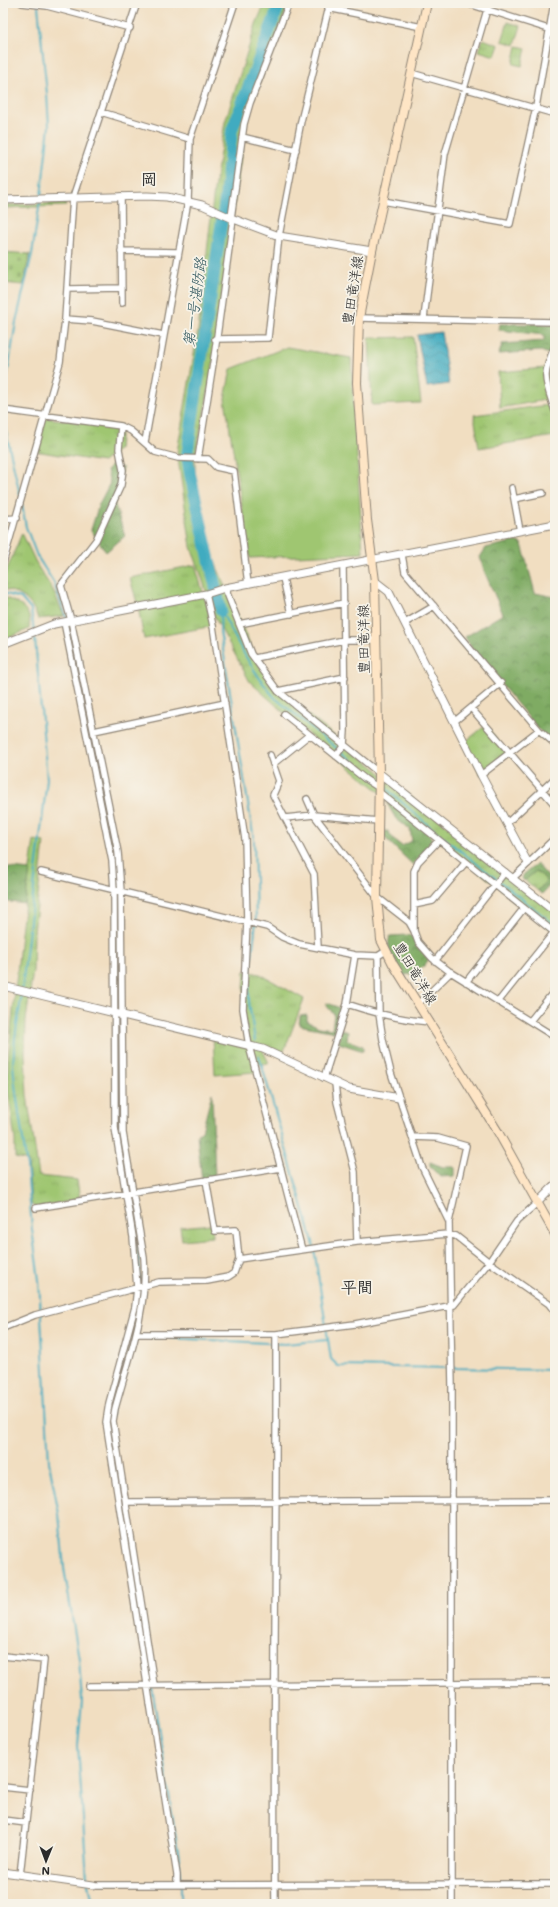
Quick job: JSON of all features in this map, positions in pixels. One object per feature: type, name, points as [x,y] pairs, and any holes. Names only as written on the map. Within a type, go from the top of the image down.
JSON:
[{"type":"main road","name":"豊田竜洋線","points":[[427,3],[358,318],[358,398],[367,520],[375,581],[379,773],[377,897],[381,940],[418,1004],[498,1132],[555,1234]]},
{"type":"street","points":[[22,3],[47,6],[130,28]]},
{"type":"street","points":[[3,563],[60,362],[66,319],[73,197],[137,3]]},
{"type":"street","points":[[145,442],[188,201],[190,139],[235,3]]},
{"type":"street","points":[[196,459],[215,351],[242,137],[250,103],[289,3]]},
{"type":"street","points":[[466,3],[555,30]]},
{"type":"street","points":[[424,318],[444,154],[489,3]]},
{"type":"street","points":[[383,201],[510,224],[536,108],[548,29],[554,3]]},
{"type":"street","points":[[216,339],[268,338],[280,236],[296,150],[329,5],[422,27]]},
{"type":"street","points":[[411,73],[555,114]]},
{"type":"street","points":[[101,112],[190,139]]},
{"type":"street","points":[[242,137],[296,150]]},
{"type":"street","points":[[121,196],[122,302]]},
{"type":"street","points":[[3,200],[121,196],[167,197],[188,201],[280,236],[372,251]]},
{"type":"street","points":[[121,251],[178,252]]},
{"type":"street","points":[[67,289],[122,288]]},
{"type":"street","points":[[358,318],[424,318],[555,322]]},
{"type":"street","points":[[66,319],[92,321],[163,335]]},
{"type":"street","points":[[555,346],[546,368],[545,380],[555,411]]},
{"type":"street","points":[[3,410],[121,426],[131,431],[155,452],[178,458],[208,459],[216,467],[234,471],[248,584]]},
{"type":"street","points":[[121,426],[119,449],[123,470],[121,485],[96,540],[62,585],[67,621],[109,843],[114,890],[123,1133],[144,1258],[145,1286],[136,1334],[113,1421],[154,1685]]},
{"type":"street","points":[[512,488],[520,531]]},
{"type":"street","points":[[514,499],[543,493]]},
{"type":"street","points":[[3,519],[17,518]]},
{"type":"street","points":[[3,644],[54,624],[67,621],[206,594],[225,588],[402,555],[555,524]]},
{"type":"street","points":[[402,555],[405,572],[539,730],[555,744]]},
{"type":"street","points":[[336,756],[344,744],[345,731],[343,566]]},
{"type":"street","points":[[283,578],[291,614]]},
{"type":"street","points":[[375,581],[389,592],[481,775],[528,863]]},
{"type":"street","points":[[225,588],[254,658],[278,691],[555,912]]},
{"type":"street","points":[[206,594],[213,626],[245,839],[247,922],[243,1009],[249,1046],[302,1250]]},
{"type":"street","points":[[239,624],[344,603]]},
{"type":"street","points":[[405,623],[434,606]]},
{"type":"street","points":[[67,621],[94,731],[118,852],[121,892],[115,1128],[136,1260],[137,1288],[135,1307],[109,1402],[106,1422],[177,1875],[177,1885]]},
{"type":"street","points":[[254,658],[344,640],[376,640]]},
{"type":"street","points":[[278,691],[345,677]]},
{"type":"street","points":[[455,721],[501,684]]},
{"type":"street","points":[[94,731],[225,703]]},
{"type":"street","points":[[471,708],[555,805]]},
{"type":"street","points":[[284,714],[554,933],[498,1002]]},
{"type":"street","points":[[481,775],[539,730]]},
{"type":"street","points":[[273,764],[309,735]]},
{"type":"street","points":[[270,755],[279,781],[273,795],[314,874],[318,947]]},
{"type":"street","points":[[507,823],[555,778]]},
{"type":"street","points":[[307,799],[314,815],[377,897],[409,922],[418,942],[435,960],[466,982],[555,1037]]},
{"type":"street","points":[[285,818],[314,815],[378,821]]},
{"type":"street","points":[[513,878],[555,838]]},
{"type":"street","points":[[414,931],[414,871],[418,862],[439,840]]},
{"type":"street","points":[[414,905],[433,901],[466,862]]},
{"type":"street","points":[[41,872],[267,927],[282,937],[299,944],[355,955],[378,956],[386,951]]},
{"type":"street","points":[[435,960],[505,872]]},
{"type":"street","points":[[466,982],[524,908]]},
{"type":"street","points":[[324,1078],[347,1004],[355,955]]},
{"type":"street","points":[[378,956],[379,1014],[383,1040],[399,1098],[422,1167],[449,1222]]},
{"type":"street","points":[[418,1004],[451,972]]},
{"type":"street","points":[[3,986],[264,1049],[335,1083],[373,1094],[399,1098]]},
{"type":"street","points":[[530,1022],[555,990]]},
{"type":"street","points":[[347,1004],[379,1014],[406,1020],[430,1022]]},
{"type":"street","points":[[335,1083],[337,1102],[355,1172],[357,1242]]},
{"type":"street","points":[[412,1137],[438,1138],[466,1146],[449,1222],[448,1234],[450,1306],[452,1904]]},
{"type":"street","points":[[36,1208],[281,1168]]},
{"type":"street","points":[[3,1328],[35,1315],[145,1286],[172,1281],[207,1281],[228,1277],[234,1273],[239,1259],[236,1230],[215,1231],[206,1180]]},
{"type":"street","points":[[136,1334],[276,1334],[355,1324],[454,1305],[489,1262],[517,1222],[555,1186]]},
{"type":"street","points":[[239,1259],[357,1242],[448,1234],[456,1236],[489,1262],[549,1304],[555,1312]]},
{"type":"street","points":[[275,1904],[274,1684],[277,1500],[276,1334]]},
{"type":"street","points":[[126,1502],[277,1500],[555,1500]]},
{"type":"street","points":[[3,1656],[44,1660],[20,1875]]},
{"type":"street","points":[[89,1686],[555,1682]]},
{"type":"street","points":[[3,1787],[30,1790]]},
{"type":"street","points":[[3,1820],[26,1823]]},
{"type":"street","points":[[3,1872],[93,1886],[274,1884],[555,1884]]},
{"type":"green space","points":[[265,3],[289,3],[246,118],[211,378],[195,458],[195,472],[206,534],[217,567],[258,664],[281,693],[555,912],[555,933],[307,733],[250,682],[214,616],[191,547],[177,452],[198,331],[214,190],[225,122],[256,24]]},
{"type":"green space","points":[[508,22],[521,26],[515,45],[502,41]]},
{"type":"green space","points":[[483,39],[499,45],[495,56],[479,51]]},
{"type":"green space","points":[[517,46],[526,48],[522,66],[513,64]]},
{"type":"green space","points":[[65,203],[66,206],[3,208],[3,205]]},
{"type":"green space","points":[[3,252],[30,254],[23,285],[3,283]]},
{"type":"green space","points":[[500,324],[555,324],[555,346],[551,355],[541,351],[499,354],[502,344],[544,341],[544,335],[499,330]]},
{"type":"green space","points":[[413,337],[421,403],[372,405],[369,338]]},
{"type":"green space","points":[[287,347],[351,358],[363,553],[250,558],[225,399],[231,369]]},
{"type":"green space","points":[[546,368],[551,399],[500,408],[498,372]]},
{"type":"green space","points":[[548,405],[555,422],[555,436],[479,448],[474,415]]},
{"type":"green space","points":[[44,418],[121,426],[119,449],[103,462],[35,451]]},
{"type":"green space","points":[[111,465],[123,468],[114,502],[125,536],[106,552],[91,530],[99,504],[110,483],[107,471]]},
{"type":"green space","points":[[22,533],[38,567],[53,590],[64,616],[38,619],[33,607],[25,599],[16,593],[3,589],[3,579]]},
{"type":"green space","points":[[516,541],[522,544],[535,593],[555,597],[555,744],[539,730],[474,652],[465,637],[503,614],[485,573],[480,557],[486,548]]},
{"type":"green space","points":[[195,565],[213,626],[144,639],[138,607],[130,578]]},
{"type":"green space","points":[[3,597],[19,604],[24,608],[29,616],[30,622],[29,629],[3,640]]},
{"type":"green space","points":[[486,725],[507,754],[481,775],[465,742]]},
{"type":"green space","points":[[387,803],[407,814],[426,829],[433,842],[413,865],[385,838],[383,831],[388,831],[395,841],[402,846],[412,841],[410,829],[396,819]]},
{"type":"green space","points":[[34,840],[44,842],[34,933],[33,971],[26,1020],[25,1054],[27,1095],[39,1176],[77,1180],[80,1199],[36,1208],[31,1204],[28,1161],[15,1158],[15,1140],[8,1090],[8,1059],[22,924]]},
{"type":"green space","points":[[537,864],[550,879],[550,885],[542,894],[538,891],[546,881],[544,877],[536,871],[524,881],[522,878],[524,874]]},
{"type":"green space","points":[[3,867],[30,870],[25,904],[3,901]]},
{"type":"green space","points":[[536,871],[544,877],[546,881],[538,891],[525,880]]},
{"type":"green space","points":[[409,935],[418,942],[429,958],[421,969],[413,973],[400,975],[389,951],[390,936]]},
{"type":"green space","points":[[245,971],[260,974],[304,999],[282,1056],[262,1049],[269,1063],[254,1065],[256,1072],[215,1075],[213,1037],[249,1046],[243,1009]]},
{"type":"green space","points":[[327,1003],[340,1008],[341,1014],[335,1032],[299,1025],[300,1016],[307,1015],[307,1021],[319,1027],[332,1029],[334,1014],[325,1004]]},
{"type":"green space","points":[[340,1029],[348,1032],[347,1040],[363,1046],[363,1051],[339,1043]]},
{"type":"green space","points":[[212,1093],[215,1179],[202,1181],[197,1135],[202,1131]]},
{"type":"green space","points":[[430,1162],[443,1167],[455,1167],[455,1176],[441,1177],[430,1167]]},
{"type":"green space","points":[[212,1224],[213,1237],[182,1240],[180,1227]]},
{"type":"water","points":[[441,332],[449,384],[427,387],[417,335]]},
{"type":"waterway","name":"第一号湛防路","points":[[221,611],[187,456],[225,200],[232,130],[280,3]]},
{"type":"waterway","points":[[38,6],[49,126],[41,196]]},
{"type":"waterway","points":[[3,400],[16,322],[32,254],[40,201]]},
{"type":"waterway","points":[[3,419],[20,495]]},
{"type":"waterway","points":[[22,505],[26,527],[37,556],[54,583],[67,619]]},
{"type":"waterway","points":[[3,593],[21,598],[31,610],[35,639],[47,779],[22,988]]},
{"type":"waterway","points":[[221,611],[252,667],[275,698],[377,781]]},
{"type":"waterway","points":[[221,612],[220,631],[254,840],[256,921],[249,983],[249,1002],[255,1041]]},
{"type":"waterway","points":[[68,623],[93,742]]},
{"type":"waterway","points":[[382,785],[435,831],[555,925]]},
{"type":"waterway","points":[[113,842],[117,872]]},
{"type":"waterway","points":[[118,880],[119,1012]]},
{"type":"waterway","points":[[22,993],[15,1038],[13,1064],[27,1167],[32,1229],[39,1280],[49,1462],[59,1514],[64,1568],[79,1659],[82,1701],[78,1746],[87,1878],[92,1904]]},
{"type":"waterway","points":[[119,1016],[120,1133],[128,1179]]},
{"type":"waterway","points":[[259,1056],[313,1242],[331,1359],[338,1366],[555,1370]]},
{"type":"waterway","points":[[136,1229],[141,1286]]},
{"type":"waterway","points":[[129,1339],[136,1320],[141,1293]]},
{"type":"waterway","points":[[129,1339],[149,1337],[285,1344],[327,1340]]},
{"type":"waterway","points":[[111,1418],[113,1399],[122,1364]]},
{"type":"waterway","points":[[111,1429],[178,1851],[181,1876],[181,1904]]},
{"type":"waterway","points":[[91,1896],[102,1904]]},
{"type":"district","name":"岡","points":[[149,178]]},
{"type":"district","name":"平間","points":[[357,1286]]}]
